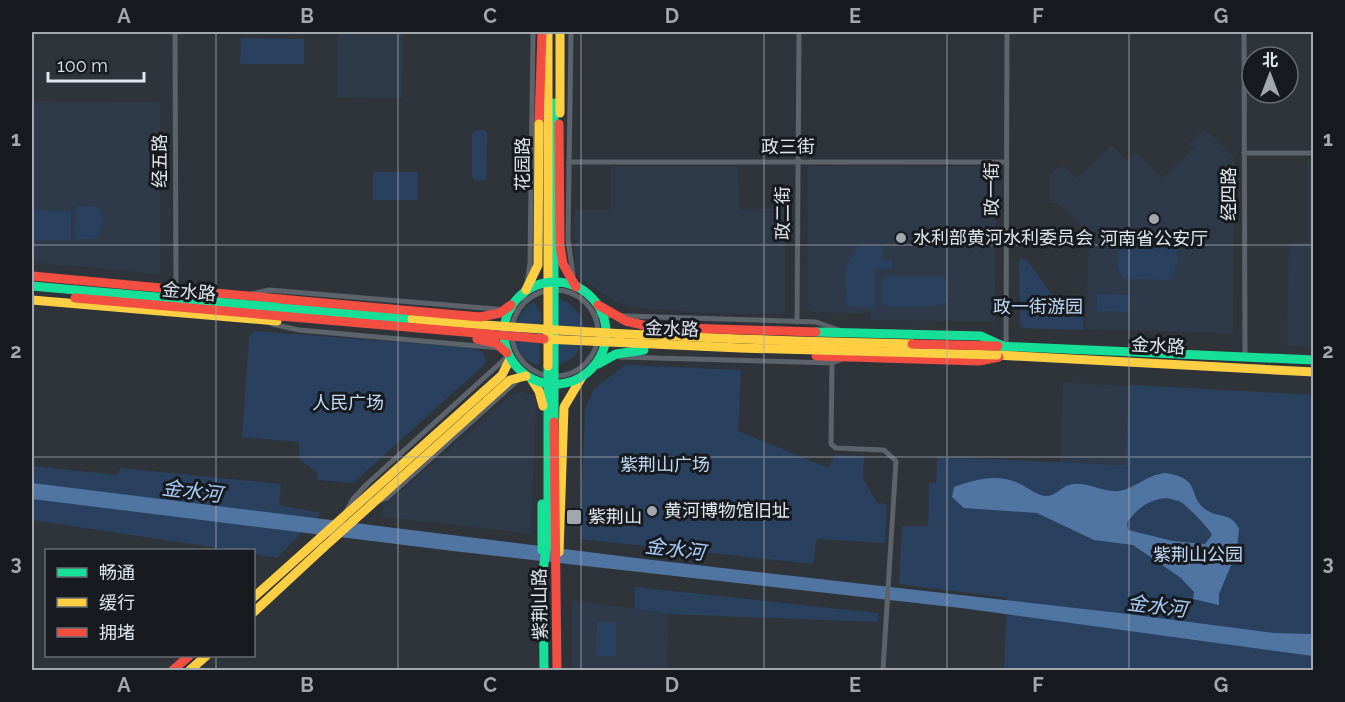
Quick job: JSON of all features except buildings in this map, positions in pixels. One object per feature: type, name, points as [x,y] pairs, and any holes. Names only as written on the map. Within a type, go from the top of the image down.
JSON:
[{"type":"main road","name":"花园路","points":[[523,292],[531,284],[537,265],[542,32]]},
{"type":"main road","points":[[548,32],[551,536]]},
{"type":"main road","points":[[550,291],[554,32]]},
{"type":"main road","name":"花园路","points":[[560,32],[560,246],[563,264],[576,287]]},
{"type":"main road","points":[[32,276],[480,317],[516,307]]},
{"type":"main road","points":[[255,596],[502,375],[511,354],[503,330],[523,292],[549,282],[576,287],[597,304],[626,321],[651,327],[981,336],[1001,351],[979,361],[633,350],[608,357],[569,383],[554,385],[529,375],[510,380],[369,505],[255,611]]},
{"type":"main road","name":"金水路","points":[[32,286],[76,294],[525,338],[740,348],[1001,351],[1314,360]]},
{"type":"main road","name":"金水路","points":[[32,294],[76,294]]},
{"type":"main road","points":[[32,300],[466,337],[496,343],[511,354],[539,391],[543,407],[542,470],[551,536]]},
{"type":"main road","points":[[593,367],[602,355],[606,333],[604,319],[597,304]]},
{"type":"main road","name":"金水路","points":[[1001,351],[1314,372]]},
{"type":"main road","points":[[551,536],[562,471],[564,407],[582,376]]},
{"type":"main road","name":"紫荆山路","points":[[544,670],[543,570],[551,536]]},
{"type":"main road","name":"紫荆山路","points":[[551,536],[556,572],[557,670]]},
{"type":"main road","points":[[173,670],[188,657]]},
{"type":"main road","points":[[190,670],[205,657]]},
{"type":"street","name":"经五路","points":[[175,32],[176,290]]},
{"type":"street","points":[[524,303],[530,263],[534,32]]},
{"type":"street","points":[[529,375],[551,376],[572,372],[591,357],[597,333],[594,315],[578,297],[568,239],[571,32]]},
{"type":"street","name":"政二街","points":[[797,322],[799,32]]},
{"type":"street","name":"政一街","points":[[1001,351],[1007,162],[1007,32]]},
{"type":"street","name":"经四路","points":[[1244,32],[1245,357]]},
{"type":"street","points":[[1244,153],[1314,153]]},
{"type":"street","name":"政三街","points":[[569,162],[1007,162]]},
{"type":"street","points":[[243,296],[269,290],[516,307],[550,291],[578,297]]},
{"type":"street","points":[[594,315],[816,322],[849,333]]},
{"type":"street","points":[[250,319],[299,330],[511,354]]},
{"type":"street","points":[[591,357],[832,363],[850,357]]},
{"type":"street","points":[[832,363],[831,444],[836,448],[884,450],[896,461],[883,670]]},
{"type":"shaded area","points":[[338,32],[403,32],[402,98],[337,97]]},
{"type":"shaded area","points":[[32,101],[160,102],[160,274],[32,262]]},
{"type":"shaded area","name":"河南省公安厅","points":[[1205,129],[1234,157],[1233,333],[1086,329],[1089,234],[1058,203],[1050,203],[1050,174],[1063,165],[1076,179],[1112,145],[1126,161],[1136,152],[1162,178],[1194,149],[1189,143]]},
{"type":"shaded area","points":[[1308,164],[1313,164],[1313,347],[1287,346],[1289,243],[1308,242]]},
{"type":"shaded area","name":"水利部黄河水利委员会","points":[[808,166],[996,167],[995,321],[870,320],[870,313],[814,312],[807,309]]},
{"type":"shaded area","points":[[611,167],[738,167],[739,209],[785,209],[785,314],[725,314],[630,307],[615,301],[582,279],[575,269],[575,210],[611,210]]},
{"type":"shaded area","points":[[1063,383],[1129,386],[1126,465],[1060,462]]},
{"type":"shaded area","points":[[521,392],[534,395],[536,401],[531,534],[380,516],[385,505],[510,396]]},
{"type":"shaded area","points":[[1166,473],[1186,480],[1201,506],[1208,511],[1230,518],[1239,529],[1237,551],[1219,594],[1219,605],[1193,599],[1194,592],[1181,578],[1133,545],[1094,540],[1037,513],[964,508],[952,497],[954,487],[987,478],[1012,481],[1045,496],[1075,484],[1119,491]],"holes":[[[1166,498],[1181,502],[1207,528],[1212,535],[1205,544],[1173,541],[1128,530],[1127,523],[1139,509],[1154,500]]]},
{"type":"shaded area","points":[[32,483],[644,559],[1128,614],[1274,633],[1313,634],[1313,656],[961,608],[453,551],[32,499]]},
{"type":"shaded area","points":[[572,600],[669,614],[667,670],[572,670]]},
{"type":"green space","points":[[241,38],[304,39],[304,64],[240,64]]},
{"type":"green space","points":[[475,130],[484,130],[487,133],[486,180],[475,180],[472,176],[472,133]]},
{"type":"green space","points":[[373,172],[418,172],[418,200],[373,200]]},
{"type":"green space","points":[[76,206],[98,207],[102,215],[102,223],[100,232],[94,239],[75,239]]},
{"type":"green space","points":[[33,210],[71,211],[71,240],[33,240]]},
{"type":"green space","points":[[1123,241],[1173,241],[1177,250],[1177,261],[1169,280],[1124,279],[1119,271],[1118,260],[1120,245]]},
{"type":"green space","points":[[882,246],[882,260],[892,260],[892,269],[874,269],[874,308],[847,306],[845,269],[856,248]]},
{"type":"green space","name":"政一街游园","points":[[1027,260],[1062,309],[1084,315],[1083,330],[1024,328],[1020,325],[1019,261]]},
{"type":"green space","points":[[885,277],[942,277],[946,281],[947,302],[937,306],[885,306],[882,304],[881,280]]},
{"type":"green space","points":[[1097,294],[1130,295],[1129,312],[1097,311]]},
{"type":"green space","points":[[556,297],[573,307],[583,321],[584,329],[584,337],[575,356],[558,366]]},
{"type":"green space","points":[[534,302],[541,314],[539,365],[529,361],[521,354],[516,346],[515,336],[519,317]]},
{"type":"green space","name":"人民广场","points":[[253,331],[475,348],[483,353],[486,363],[353,483],[317,480],[318,474],[299,458],[299,442],[242,437],[249,337]]},
{"type":"green space","name":"紫荆山广场","points":[[625,365],[741,370],[738,431],[828,468],[835,455],[864,456],[863,478],[877,503],[887,504],[885,543],[817,539],[813,564],[580,539],[585,409],[594,389]]},
{"type":"green space","name":"紫荆山公园","points":[[1129,386],[1313,395],[1313,670],[1004,670],[1007,598],[899,584],[902,526],[928,526],[929,483],[936,483],[937,457],[1125,465]]},
{"type":"green space","points":[[32,466],[117,475],[120,468],[281,484],[279,505],[321,513],[277,558],[255,554],[255,549],[224,549],[32,520]]},
{"type":"green space","points":[[634,587],[878,613],[878,622],[669,614],[635,609]]},
{"type":"green space","points":[[597,622],[616,622],[616,656],[596,656]]},
{"type":"traffic: fast","points":[[554,103],[554,422]]},
{"type":"traffic: fast","points":[[555,282],[584,290],[598,304],[606,333],[598,362],[584,376],[555,384],[526,376],[512,362],[504,333],[512,304],[526,290],[555,282]]},
{"type":"traffic: fast","points":[[32,286],[76,290]]},
{"type":"traffic: fast","points":[[76,290],[412,319]]},
{"type":"traffic: fast","points":[[816,332],[981,336],[1003,346]]},
{"type":"traffic: fast","points":[[998,346],[1314,360]]},
{"type":"traffic: fast","points":[[598,364],[616,354],[644,350]]},
{"type":"traffic: fast","points":[[544,670],[543,570],[548,537],[548,366]]},
{"type":"traffic: fast","points":[[542,504],[542,550]]},
{"type":"traffic: slow","points":[[548,32],[548,366]]},
{"type":"traffic: slow","points":[[560,32],[560,113]]},
{"type":"traffic: slow","points":[[526,290],[538,265],[539,124]]},
{"type":"traffic: slow","points":[[32,300],[277,321]]},
{"type":"traffic: slow","points":[[412,319],[662,336],[912,344]]},
{"type":"traffic: slow","points":[[544,339],[740,348],[997,355]]},
{"type":"traffic: slow","points":[[997,355],[1314,372]]},
{"type":"traffic: slow","points":[[255,596],[502,375],[510,359]]},
{"type":"traffic: slow","points":[[323,548],[510,380],[526,376]]},
{"type":"traffic: slow","points":[[559,552],[564,407],[582,377]]},
{"type":"traffic: slow","points":[[532,380],[539,391],[543,406]]},
{"type":"traffic: slow","points":[[255,611],[323,548]]},
{"type":"traffic: slow","points":[[190,670],[205,657]]},
{"type":"traffic: jam","points":[[539,124],[542,32]]},
{"type":"traffic: jam","points":[[559,124],[560,246],[563,264],[576,287]]},
{"type":"traffic: jam","points":[[32,276],[280,299]]},
{"type":"traffic: jam","points":[[75,298],[544,339]]},
{"type":"traffic: jam","points":[[280,299],[480,317],[500,313],[511,305]]},
{"type":"traffic: jam","points":[[598,305],[626,321],[651,327],[816,332]]},
{"type":"traffic: jam","points":[[477,339],[496,343],[507,353]]},
{"type":"traffic: jam","points":[[912,344],[998,346]]},
{"type":"traffic: jam","points":[[816,356],[979,361],[999,357]]},
{"type":"traffic: jam","points":[[554,422],[557,670]]},
{"type":"traffic: jam","points":[[173,670],[188,657]]},
{"type":"place","name":"河南省公安厅","points":[[1154,219]]},
{"type":"place","name":"水利部黄河水利委员会","points":[[901,238]]},
{"type":"place","name":"黄河博物馆旧址","points":[[652,511]]},
{"type":"place","name":"紫荆山","points":[[574,517]]},
{"type":"water label","name":"金水河","points":[[192,491]]},
{"type":"water label","name":"金水河","points":[[675,549]]},
{"type":"water label","name":"金水河","points":[[1157,606]]}]
